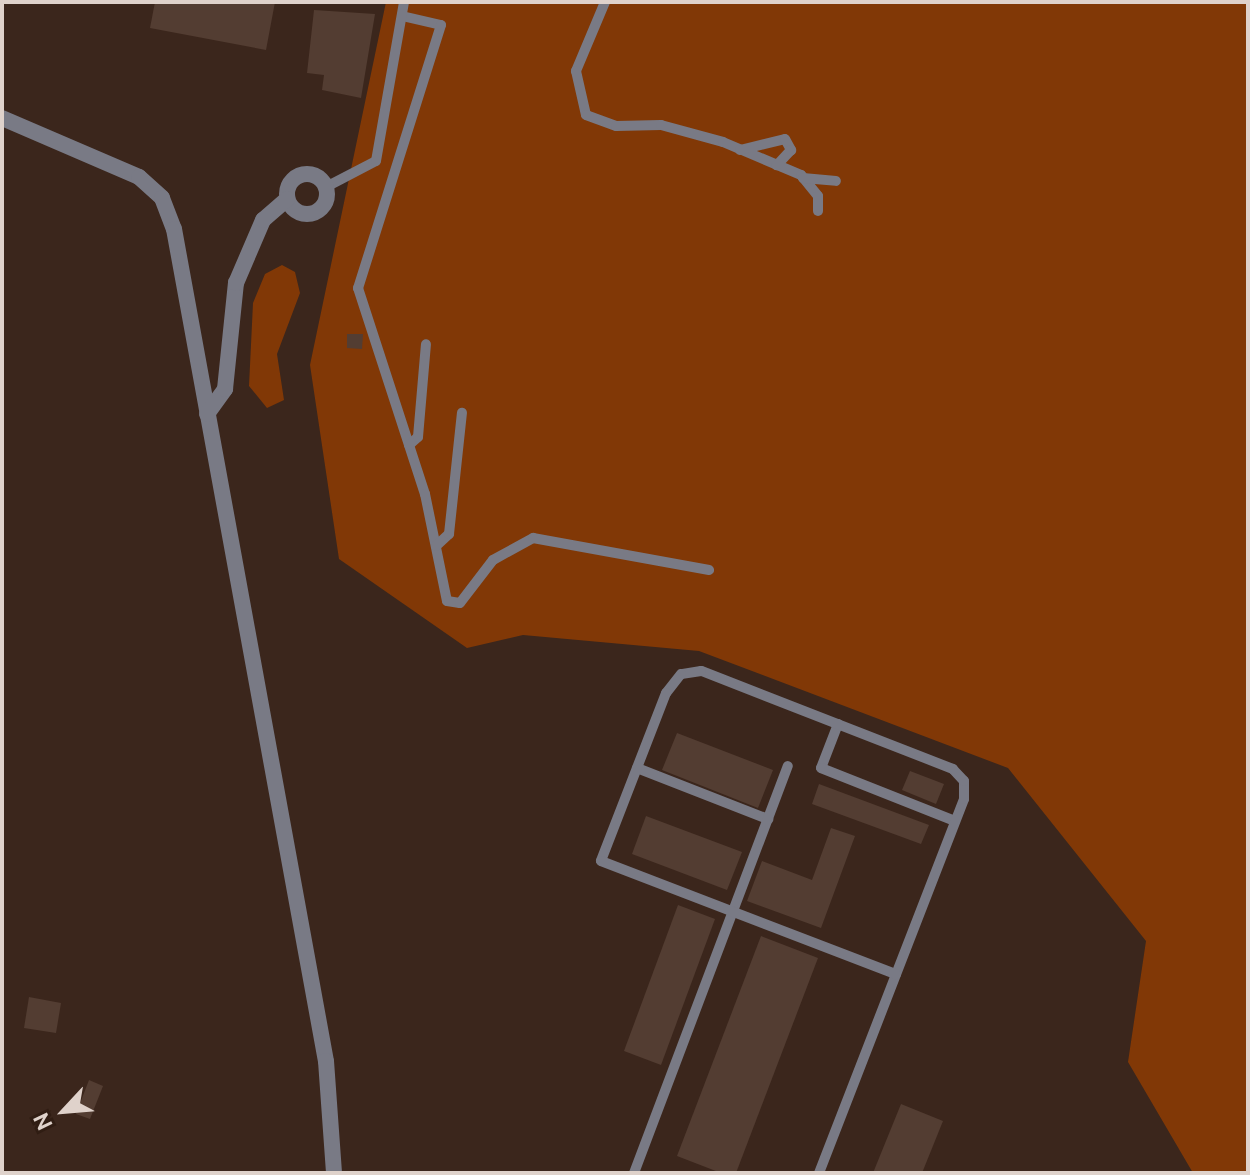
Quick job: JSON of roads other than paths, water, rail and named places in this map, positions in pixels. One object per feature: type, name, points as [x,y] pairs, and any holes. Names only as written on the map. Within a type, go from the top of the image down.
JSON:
[{"type":"street","points":[[2,118],[112,161],[162,198],[174,229],[326,1061],[334,1173]]},
{"type":"street","points":[[207,414],[225,389],[236,283],[263,220],[287,199],[293,180],[304,174],[326,187],[326,199],[314,213],[295,210],[287,199]]},
{"type":"lane","points":[[326,187],[376,161],[404,2]]},
{"type":"lane","points":[[605,2],[576,71],[586,115],[616,126],[693,132],[803,178],[836,181]]},
{"type":"lane","points":[[402,16],[441,25],[358,288],[409,445],[436,546],[444,595],[453,604],[505,549],[533,538],[709,570]]},
{"type":"lane","points":[[739,150],[785,139],[791,150],[777,165]]},
{"type":"lane","points":[[803,178],[818,196],[818,211]]},
{"type":"lane","points":[[409,445],[418,437],[426,344]]},
{"type":"lane","points":[[436,546],[449,534],[462,413]]},
{"type":"lane","points":[[819,1173],[896,974],[955,821],[965,789],[960,774],[838,724],[692,671],[670,685],[601,861],[896,974]]},
{"type":"lane","points":[[838,724],[821,768],[955,821]]},
{"type":"lane","points":[[634,1173],[788,766]]},
{"type":"lane","points":[[637,768],[768,819]]}]
